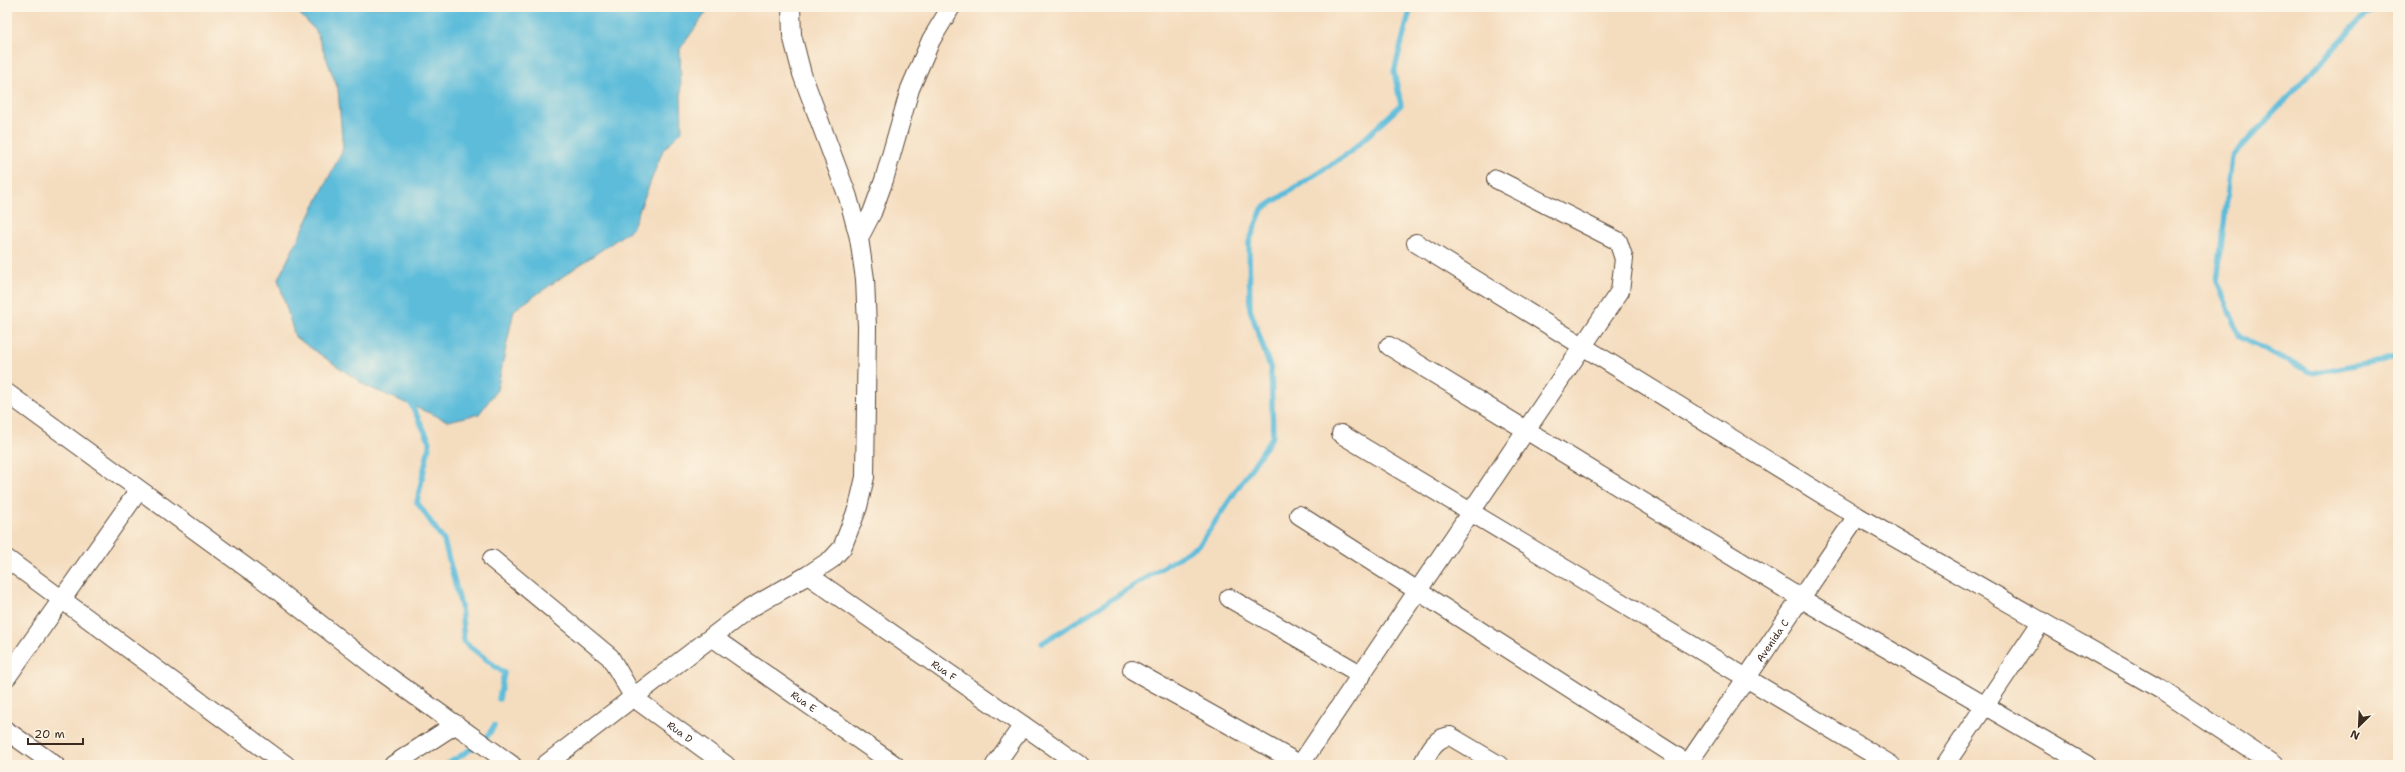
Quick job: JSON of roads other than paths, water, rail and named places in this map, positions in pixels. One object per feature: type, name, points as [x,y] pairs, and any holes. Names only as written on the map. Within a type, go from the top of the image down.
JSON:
[{"type":"street","points":[[545,765],[747,610],[808,576],[832,559],[842,548],[858,507],[865,477],[867,327],[865,279],[859,238],[848,196],[802,74],[792,35],[791,7]]},
{"type":"street","points":[[859,238],[872,213],[884,180],[910,89],[932,40],[951,7]]},
{"type":"street","points":[[1132,670],[1300,765],[1419,592],[1525,431],[1584,347],[1620,291],[1624,260],[1618,241],[1496,179]]},
{"type":"street","points":[[1416,243],[1857,516],[2163,691],[2274,765]]},
{"type":"street","points":[[1389,346],[1525,431],[1800,598],[2088,765]]},
{"type":"street","points":[[7,393],[273,587],[375,666],[512,765]]},
{"type":"street","points":[[1341,434],[1470,514],[1891,765]]},
{"type":"street","points":[[7,678],[139,490]]},
{"type":"street","points":[[1299,515],[1689,765]]},
{"type":"street","name":"Avenida C","points":[[1689,765],[1745,677],[1857,516]]},
{"type":"street","points":[[7,559],[286,765]]},
{"type":"street","points":[[492,559],[610,657],[634,698]]},
{"type":"street","name":"Rua F","points":[[808,576],[1080,765]]},
{"type":"street","points":[[1229,598],[1362,675]]},
{"type":"street","points":[[1945,765],[2042,621]]},
{"type":"street","name":"Rua E","points":[[712,637],[895,765]]},
{"type":"street","name":"Rua D","points":[[634,698],[726,765]]},
{"type":"street","points":[[393,765],[456,724]]},
{"type":"street","points":[[995,765],[1023,725]]},
{"type":"street","points":[[7,731],[55,765]]},
{"type":"street","points":[[1422,765],[1433,746],[1442,737],[1450,736],[1499,765]]},
{"type":"water","points":[[293,7],[710,7],[680,49],[682,131],[663,150],[632,229],[514,310],[497,390],[479,414],[448,421],[366,386],[295,337],[278,279],[343,149],[338,89],[316,31]]},
{"type":"waterway","points":[[1042,643],[1200,544],[1273,436],[1271,370],[1250,309],[1249,242],[1262,209],[1349,153],[1401,105],[1394,72],[1411,7]]},
{"type":"waterway","points":[[2377,7],[2363,17],[2232,157],[2217,281],[2240,337],[2312,373],[2398,357]]},
{"type":"waterway","points":[[408,398],[430,442],[417,502],[444,541],[461,606],[464,642],[504,673],[499,699]]},
{"type":"waterway","points":[[446,765],[485,740],[494,726]]}]
